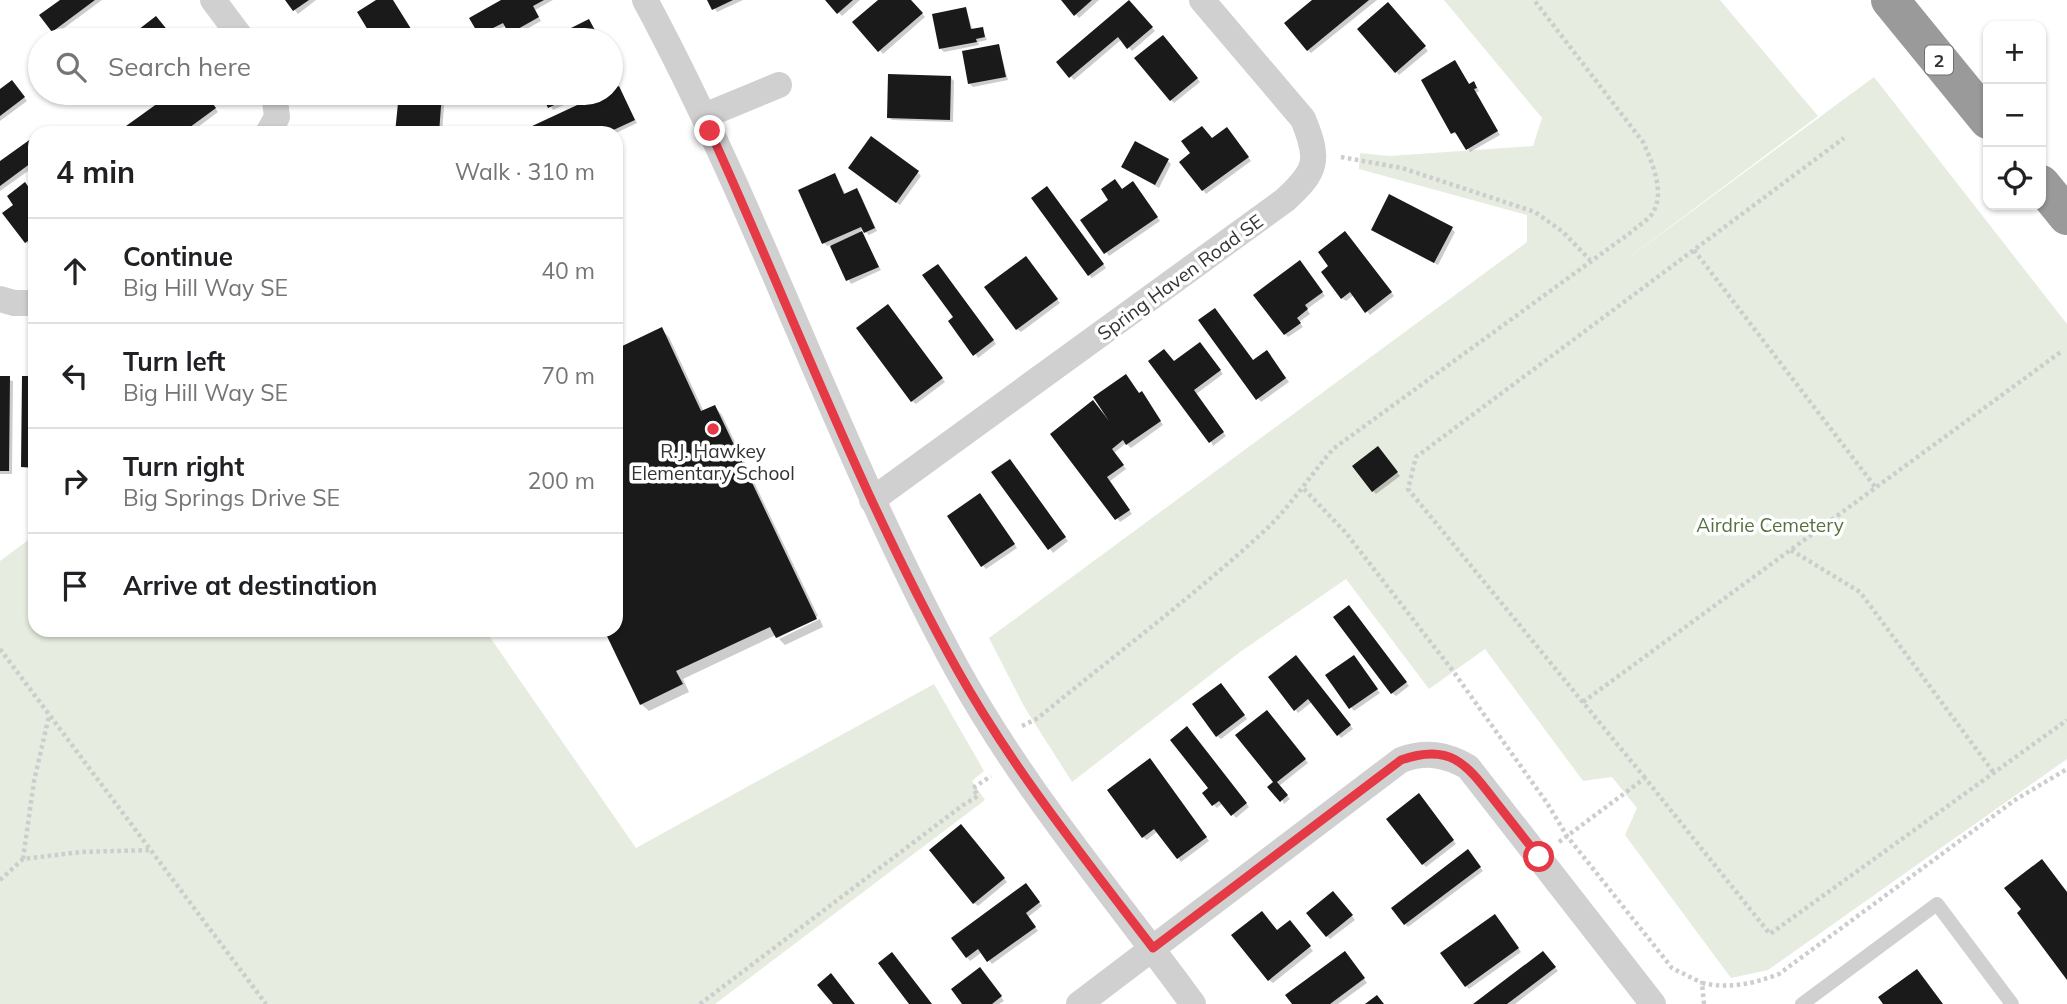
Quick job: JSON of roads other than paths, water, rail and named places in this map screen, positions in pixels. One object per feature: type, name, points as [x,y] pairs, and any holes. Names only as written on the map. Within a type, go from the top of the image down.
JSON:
[{"type":"highway","name":"2","points":[[1890,0],[1983,114]]},
{"type":"highway","points":[[2046,190],[2067,216]]},
{"type":"street","points":[[214,0],[234,28]]},
{"type":"street","points":[[645,0],[704,116],[872,500],[958,670],[1000,738],[1074,846],[1193,1004]]},
{"type":"street","name":"Spring Haven Road SE","points":[[872,500],[1285,200],[1304,183],[1316,163],[1303,119],[1202,0]]},
{"type":"street","points":[[704,116],[779,85]]},
{"type":"street","points":[[272,126],[278,117],[276,105]]},
{"type":"street","points":[[0,299],[28,303]]},
{"type":"street","points":[[1079,1004],[1401,760],[1418,754],[1434,753],[1468,766],[1653,1004]]},
{"type":"lane","points":[[1802,1004],[1937,904],[2012,1004]]},
{"type":"place","name":"R.J. Hawkey Elementary School","points":[[713,429]]},
{"type":"park label","name":"Airdrie Cemetery","points":[[1770,525]]}]
